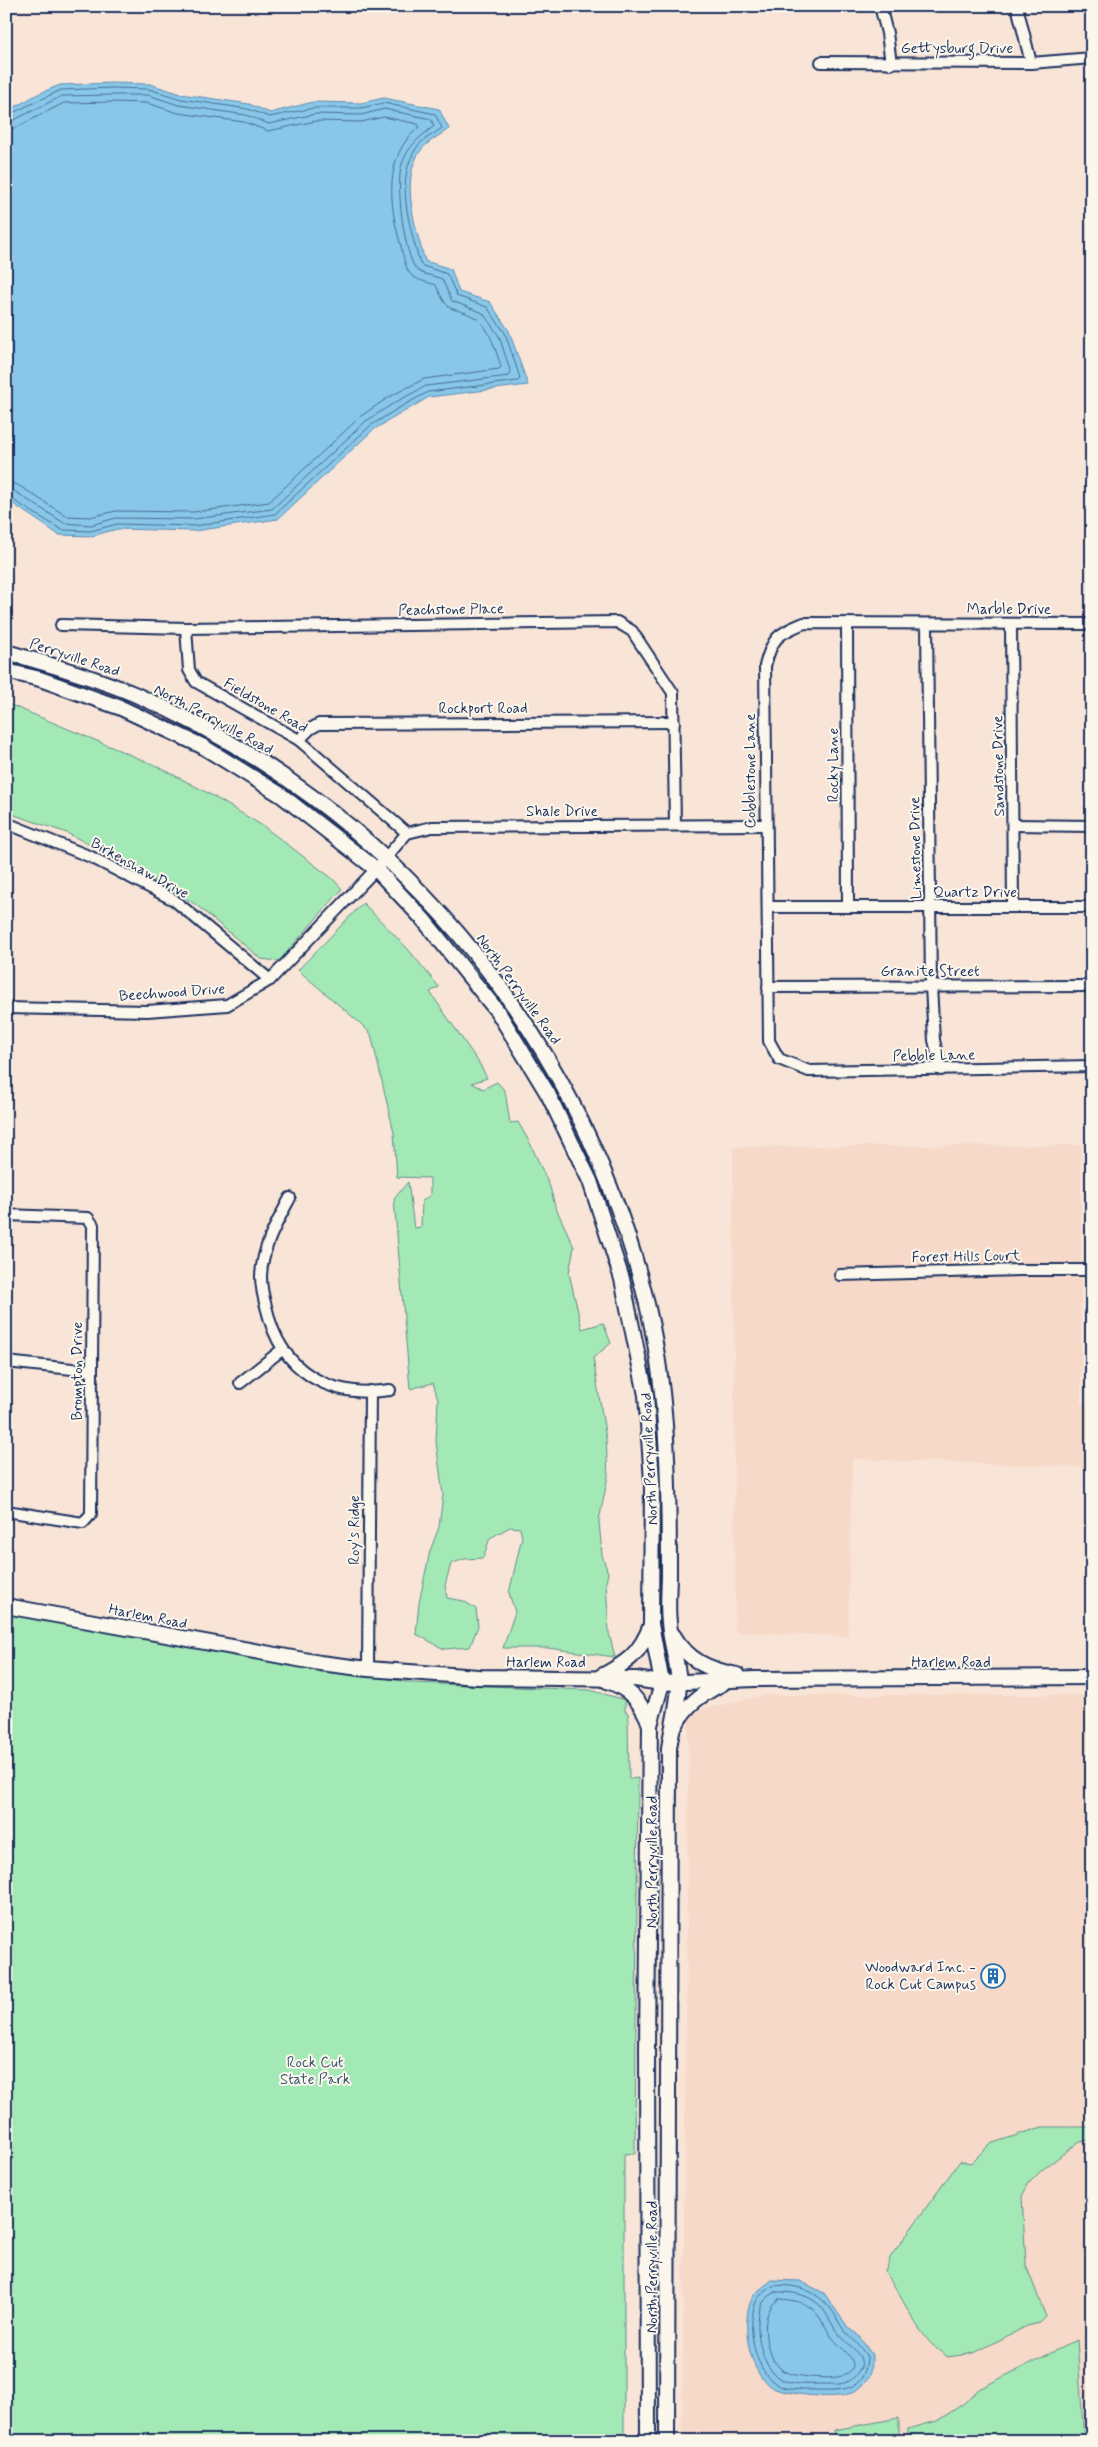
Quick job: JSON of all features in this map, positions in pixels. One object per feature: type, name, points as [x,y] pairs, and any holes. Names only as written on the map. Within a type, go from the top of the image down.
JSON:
[{"type":"main road","name":"Perryville Road","points":[[6,652],[88,677],[132,694]]},
{"type":"main road","name":"North Perryville Road","points":[[6,671],[40,680],[121,708],[202,746],[281,795],[376,869],[423,919],[498,1012],[548,1094],[590,1181],[622,1280],[646,1394],[652,1481],[651,1624],[662,1683],[650,1726],[647,2048],[648,2441]]},
{"type":"main road","name":"North Perryville Road","points":[[132,694],[183,717],[239,747],[298,786],[386,857],[477,956],[546,1053],[576,1110],[612,1192],[631,1245],[645,1295],[664,1399],[669,1483],[668,1623],[679,1684],[668,1748],[667,2441]]},
{"type":"main road","name":"Harlem Road","points":[[6,1606],[320,1663],[478,1678],[634,1678],[679,1684],[755,1679],[1092,1677]]},
{"type":"main road","points":[[668,1623],[678,1644],[699,1664],[715,1671],[755,1679]]},
{"type":"main road","points":[[597,1678],[632,1658],[644,1642],[651,1624]]},
{"type":"main road","points":[[597,1678],[616,1684],[632,1693],[646,1713],[650,1726]]},
{"type":"main road","points":[[668,1748],[674,1728],[681,1714],[691,1702],[724,1682],[755,1679]]},
{"type":"street","points":[[880,6],[888,33],[890,64]]},
{"type":"street","points":[[1017,6],[1032,62]]},
{"type":"street","name":"Gettysburg Drive","points":[[822,62],[890,64],[1032,62],[1092,58]]},
{"type":"street","name":"Peachstone Place","points":[[61,625],[186,628],[617,622],[632,631],[674,693],[675,825]]},
{"type":"street","name":"Cobblestone Lane","points":[[779,1059],[769,1041],[765,825],[765,666],[770,646],[784,631],[804,623],[927,624]]},
{"type":"street","name":"Rocky Lane","points":[[847,623],[848,907]]},
{"type":"street","name":"Marble Drive","points":[[927,624],[1092,624]]},
{"type":"street","name":"Limestone Drive","points":[[927,624],[931,986],[934,1040],[941,1070]]},
{"type":"street","name":"Sandstone Drive","points":[[1011,624],[1013,907]]},
{"type":"street","name":"Fieldstone Road","points":[[186,628],[188,670],[196,682],[299,740],[408,833]]},
{"type":"street","name":"Rockport Road","points":[[299,740],[310,729],[319,724],[674,722]]},
{"type":"street","name":"Birkenshaw Drive","points":[[6,823],[91,857],[174,900],[270,980]]},
{"type":"street","name":"Shale Drive","points":[[408,833],[432,827],[765,825]]},
{"type":"street","points":[[1013,825],[1092,826]]},
{"type":"street","points":[[376,869],[408,833]]},
{"type":"street","name":"Beechwood Drive","points":[[6,1008],[148,1011],[227,1006],[270,980],[376,869]]},
{"type":"street","name":"Quartz Drive","points":[[768,908],[1092,907]]},
{"type":"street","name":"Granite Street","points":[[768,987],[1092,986]]},
{"type":"street","name":"Pebble Lane","points":[[779,1059],[810,1071],[1092,1066]]},
{"type":"street","points":[[290,1198],[270,1236],[261,1277],[272,1331],[296,1367],[314,1380],[338,1388],[370,1391],[390,1390]]},
{"type":"street","name":"Brompton Drive","points":[[6,1215],[88,1218],[93,1225],[91,1514],[83,1524],[6,1511]]},
{"type":"street","name":"Forest Hills Court","points":[[840,1275],[1092,1270]]},
{"type":"street","points":[[240,1384],[283,1349]]},
{"type":"street","points":[[6,1362],[91,1371]]},
{"type":"street","name":"Roy's Ridge","points":[[368,1669],[370,1391]]},
{"type":"shaded area","points":[[1081,1145],[1081,1403],[1092,1404],[1092,1478],[1081,1467],[852,1459],[848,1636],[735,1632],[733,1147]]},
{"type":"shaded area","points":[[764,1695],[1092,1695],[1092,2441],[682,2441],[689,1720],[700,1710]]},
{"type":"green space","points":[[6,703],[157,766],[206,792],[263,826],[333,879],[342,889],[280,960],[261,959],[195,904],[110,855],[67,833],[6,812]]},
{"type":"green space","points":[[363,903],[407,948],[439,987],[430,992],[479,1063],[487,1078],[472,1083],[483,1089],[497,1082],[505,1091],[510,1123],[518,1122],[531,1145],[550,1187],[555,1206],[574,1247],[569,1273],[582,1329],[603,1323],[611,1343],[593,1358],[606,1439],[608,1476],[599,1521],[602,1555],[608,1573],[606,1583],[609,1633],[615,1657],[548,1648],[503,1648],[515,1612],[509,1593],[522,1537],[520,1528],[510,1527],[490,1538],[483,1558],[464,1559],[451,1564],[445,1585],[447,1598],[464,1601],[476,1609],[478,1626],[470,1647],[444,1649],[416,1634],[419,1603],[430,1551],[439,1527],[443,1495],[436,1442],[438,1399],[433,1383],[410,1389],[394,1199],[408,1182],[414,1228],[421,1227],[422,1201],[430,1195],[430,1178],[397,1177],[394,1133],[371,1034],[298,970]]},
{"type":"green space","name":"Rock Cut State Park","points":[[6,1614],[413,1683],[590,1690],[625,1700],[625,1711],[628,1713],[629,1779],[638,1778],[635,2153],[624,2154],[624,2441],[6,2441]]},
{"type":"green space","points":[[1042,2127],[1092,2127],[1092,2140],[1080,2141],[1042,2170],[1029,2183],[1022,2196],[1026,2265],[1046,2317],[1040,2323],[1027,2326],[974,2353],[948,2357],[928,2340],[912,2318],[885,2272],[891,2256],[960,2161],[971,2163],[990,2144]]},
{"type":"green space","points":[[1077,2340],[1084,2441],[907,2441],[908,2429],[937,2421],[963,2404],[979,2389]]},
{"type":"green space","points":[[899,2418],[899,2441],[836,2441],[834,2430]]},
{"type":"water","points":[[150,84],[181,94],[249,104],[270,113],[313,102],[361,103],[384,98],[439,109],[449,129],[430,141],[421,150],[414,162],[411,175],[411,205],[425,261],[451,269],[459,292],[490,302],[509,331],[528,385],[429,397],[373,430],[278,519],[194,531],[117,529],[92,536],[59,535],[6,499],[6,112],[38,94],[60,85]]},
{"type":"water","points":[[772,2280],[800,2281],[824,2293],[847,2326],[858,2335],[872,2355],[872,2367],[869,2377],[858,2389],[852,2393],[839,2396],[809,2395],[779,2390],[764,2381],[757,2371],[748,2345],[747,2317],[749,2305],[754,2295]]},
{"type":"place","name":"Woodward Inc. - Rock Cut Campus","points":[[993,1976]]}]
